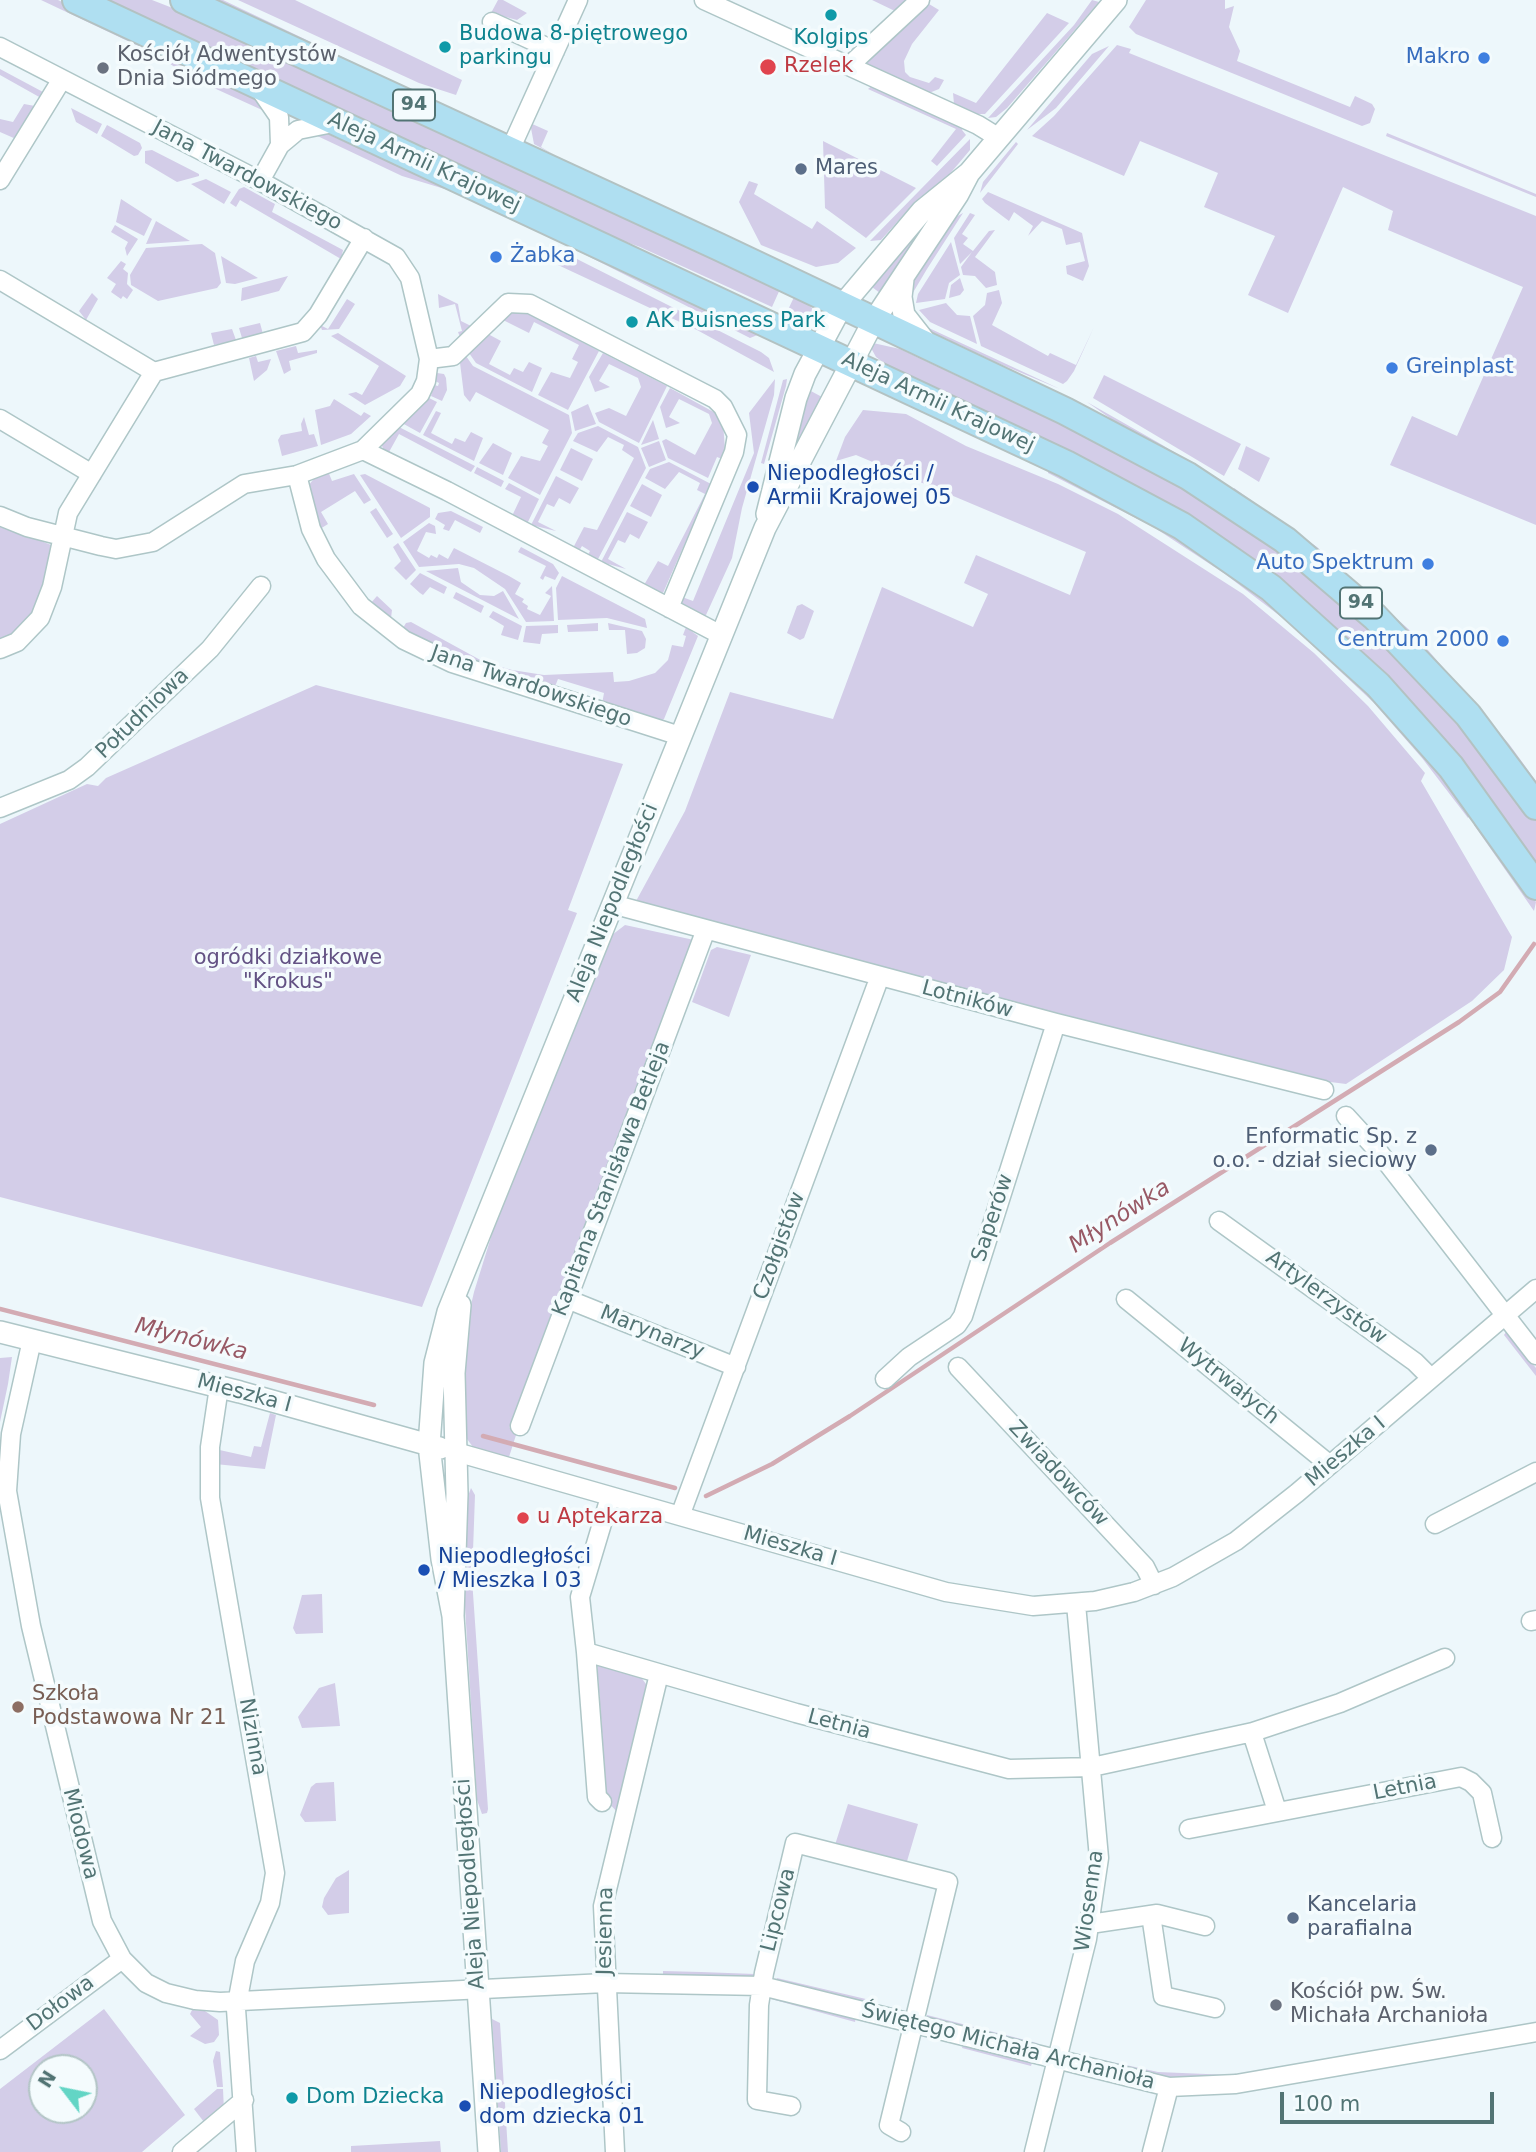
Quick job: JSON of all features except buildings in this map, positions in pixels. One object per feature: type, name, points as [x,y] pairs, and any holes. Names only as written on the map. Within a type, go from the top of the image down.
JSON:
[{"type":"main road","name":"94","points":[[184,0],[930,347],[1142,449],[1207,487],[1285,540],[1343,587],[1426,668],[1490,743],[1536,806]]},
{"type":"main road","name":"Aleja Armii Krajowej","points":[[87,2],[1115,488],[1182,526],[1252,573],[1326,635],[1399,707],[1451,767],[1536,886]]},
{"type":"street","points":[[510,150],[578,0]]},
{"type":"street","points":[[704,0],[978,125],[999,138]]},
{"type":"street","points":[[849,66],[899,16],[920,0]]},
{"type":"street","points":[[969,173],[1116,0]]},
{"type":"street","points":[[492,22],[555,51]]},
{"type":"street","name":"Jana Twardowskiego","points":[[0,47],[260,181],[364,238],[403,264],[429,359],[429,371],[420,394],[363,450],[297,475],[310,529],[326,559],[361,606],[404,640],[462,667],[680,736]]},
{"type":"street","points":[[0,180],[62,79]]},
{"type":"street","points":[[256,84],[279,117],[280,145]]},
{"type":"street","points":[[260,181],[280,145],[298,130],[337,122]]},
{"type":"street","name":"Aleja Niepodległości","points":[[765,528],[770,493],[796,398],[841,307],[922,211],[969,173]]},
{"type":"street","name":"Aleja Niepodległości","points":[[453,1616],[442,1559],[429,1445],[439,1338],[765,528],[873,321],[958,194],[969,173]]},
{"type":"street","points":[[0,649],[17,642],[40,618],[52,587],[68,513],[154,372],[303,332],[318,315],[364,238]]},
{"type":"street","points":[[909,264],[901,289],[901,304],[910,326],[930,347]]},
{"type":"street","points":[[0,280],[154,372]]},
{"type":"street","points":[[429,359],[453,356],[508,303],[530,304],[715,399],[723,407],[737,435],[734,452],[669,608]]},
{"type":"street","points":[[0,419],[92,474]]},
{"type":"street","points":[[363,450],[447,491],[721,635]]},
{"type":"street","points":[[0,516],[27,527],[101,547],[135,547],[173,530],[226,492],[244,484],[297,475]]},
{"type":"street","name":"Południowa","points":[[0,808],[69,780],[88,767],[210,649],[261,586]]},
{"type":"street","name":"Lotników","points":[[612,904],[705,932],[1324,1090]]},
{"type":"street","name":"Kapitana Stanisława Betleja","points":[[520,1426],[705,932]]},
{"type":"street","name":"Czołgistów","points":[[682,1512],[880,976]]},
{"type":"street","name":"Saperów","points":[[885,1379],[909,1357],[957,1325],[964,1315],[1056,1023]]},
{"type":"street","points":[[1346,1116],[1385,1160],[1536,1356]]},
{"type":"street","name":"Artylerzystów","points":[[1219,1222],[1415,1362],[1431,1378]]},
{"type":"street","name":"Aleja Niepodległości","points":[[463,1278],[454,1373],[456,1452],[453,1616],[489,2152]]},
{"type":"street","name":"Mieszka I","points":[[0,1332],[219,1387],[610,1496],[682,1512],[946,1592],[1033,1606],[1076,1604],[1115,1597],[1154,1585],[1217,1553],[1267,1518],[1536,1289]]},
{"type":"street","name":"Marynarzy","points":[[567,1299],[736,1367]]},
{"type":"street","name":"Wytrwałych","points":[[1126,1299],[1330,1465]]},
{"type":"street","name":"Miodowa","points":[[32,1340],[8,1462],[6,1532],[96,1900],[108,1937],[122,1959],[146,1983],[166,1993],[195,2000],[478,1989]]},
{"type":"street","name":"Zwiadowców","points":[[958,1367],[1145,1567],[1154,1585]]},
{"type":"street","name":"Nizinna","points":[[219,1387],[210,1447],[210,1498],[275,1873],[270,1903],[245,1961],[237,1999],[235,2020],[244,2100],[246,2152]]},
{"type":"street","points":[[1435,1524],[1536,1472]]},
{"type":"street","points":[[602,1802],[597,1797],[580,1597],[610,1496]]},
{"type":"street","name":"Wiosenna","points":[[1034,2152],[1090,1924],[1099,1858],[1076,1604]]},
{"type":"street","name":"Letnia","points":[[586,1652],[1009,1769],[1092,1767],[1252,1733],[1340,1703],[1445,1658]]},
{"type":"street","name":"Jesienna","points":[[615,2152],[603,1906],[606,1884],[659,1674]]},
{"type":"street","points":[[1252,1733],[1277,1811]]},
{"type":"street","name":"Letnia","points":[[1189,1829],[1461,1777],[1482,1793],[1492,1838]]},
{"type":"street","name":"Lipcowa","points":[[790,2106],[757,2100],[762,1986],[796,1843],[948,1882],[914,2024]]},
{"type":"street","points":[[1090,1924],[1151,1915],[1205,1926]]},
{"type":"street","points":[[1151,1915],[1163,1996],[1215,2008]]},
{"type":"street","name":"Dołowa","points":[[0,2050],[122,1959]]},
{"type":"street","name":"Świętego Michała Archanioła","points":[[478,1989],[605,1983],[762,1986],[1169,2087],[1236,2084],[1536,2032]]},
{"type":"street","points":[[901,2132],[889,2125],[914,2024]]},
{"type":"street","points":[[1152,2152],[1169,2087]]},
{"type":"street","points":[[182,2152],[244,2100]]},
{"type":"green space","points":[[41,0],[58,0],[152,44],[188,68],[262,103],[273,115],[192,78],[153,53]]},
{"type":"green space","points":[[106,0],[152,0],[242,35],[781,287],[772,307],[640,247],[569,221]]},
{"type":"green space","points":[[214,0],[223,0],[355,63],[353,65]]},
{"type":"green space","points":[[238,0],[295,0],[462,80],[456,95],[419,83]]},
{"type":"green space","points":[[498,0],[527,13],[517,20],[491,13]]},
{"type":"green space","points":[[872,0],[912,0],[897,12]]},
{"type":"green space","points":[[1092,0],[1099,2],[1007,108],[996,117],[988,118],[1074,25]]},
{"type":"green space","points":[[1146,0],[1225,0],[1225,9],[1234,6],[1229,27],[1240,51],[1237,61],[1350,107],[1355,96],[1372,104],[1375,109],[1370,123],[1362,126],[1136,34],[1129,27]]},
{"type":"green space","points":[[929,4],[939,10],[912,44],[904,61],[905,72],[910,77],[929,83],[935,77],[944,80],[939,89],[929,93],[863,63],[904,18]]},
{"type":"green space","points":[[1047,13],[1069,23],[985,114],[975,114],[954,104],[953,93],[976,103]]},
{"type":"green space","points":[[1117,45],[1131,49],[1129,53],[1536,216],[1536,525],[1390,465],[1412,416],[1457,436],[1523,287],[1388,230],[1393,211],[1343,187],[1288,313],[1248,295],[1275,236],[1204,207],[1218,173],[1140,141],[1124,176],[1032,136],[1054,116]]},
{"type":"green space","points":[[1109,46],[1056,108],[1027,130],[1092,54]]},
{"type":"green space","points":[[0,69],[43,92],[41,98],[0,75]]},
{"type":"green space","points":[[873,85],[963,127],[966,135],[937,166],[931,161],[956,129],[868,89]]},
{"type":"green space","points":[[24,104],[35,106],[16,139],[0,132],[0,119],[13,122]]},
{"type":"green space","points":[[71,108],[102,124],[97,134],[76,122]]},
{"type":"green space","points":[[530,123],[548,131],[541,147],[556,156],[534,144]]},
{"type":"green space","points":[[107,125],[140,143],[142,148],[138,155],[134,156],[101,136]]},
{"type":"green space","points":[[321,131],[407,170],[447,182],[565,238],[563,244],[448,190],[402,176],[309,132]]},
{"type":"green space","points":[[1387,133],[1536,194],[1536,197],[1386,136]]},
{"type":"green space","points":[[970,139],[970,150],[948,176],[907,211],[881,240],[870,241]]},
{"type":"green space","points":[[823,141],[916,188],[866,238],[825,208]]},
{"type":"green space","points":[[1016,142],[1018,144],[980,193],[983,182]]},
{"type":"green space","points":[[152,150],[199,176],[177,182],[145,163],[145,151]]},
{"type":"green space","points":[[206,179],[231,192],[224,204],[191,184]]},
{"type":"green space","points":[[749,181],[758,184],[754,194],[812,229],[817,221],[856,248],[838,263],[816,267],[761,245],[739,202]]},
{"type":"green space","points":[[244,187],[275,204],[272,212],[343,250],[341,259],[240,200],[236,207],[230,203],[239,189]]},
{"type":"green space","points":[[988,192],[1082,233],[1089,266],[1083,281],[1067,274],[1066,266],[1085,261],[1080,242],[1066,245],[1062,229],[1042,221],[1028,236],[1033,226],[1014,212],[1009,221],[985,203],[982,199]]},
{"type":"green space","points":[[121,199],[152,219],[144,236],[116,222]]},
{"type":"green space","points":[[963,213],[908,301],[906,287],[954,218]]},
{"type":"green space","points":[[970,213],[975,215],[962,234],[968,238],[963,244],[973,251],[989,231],[995,230],[975,257],[995,272],[997,285],[986,288],[975,276],[963,275],[961,267],[972,252],[960,264],[954,238]]},
{"type":"green space","points":[[935,214],[938,215],[880,293],[872,287]]},
{"type":"green space","points":[[156,221],[190,241],[146,244]]},
{"type":"green space","points":[[115,225],[138,239],[127,256],[125,248],[128,242],[111,232]]},
{"type":"green space","points":[[951,242],[960,275],[949,283],[945,299],[916,303],[918,294]]},
{"type":"green space","points":[[202,244],[215,253],[221,283],[217,288],[158,301],[131,285],[130,275],[146,248]]},
{"type":"green space","points":[[578,245],[760,334],[750,338],[574,249]]},
{"type":"green space","points":[[221,256],[258,278],[235,284],[226,283]]},
{"type":"green space","points":[[571,256],[761,352],[769,358],[774,372],[697,330],[558,265]]},
{"type":"green space","points":[[121,261],[126,264],[123,269],[128,273],[127,284],[133,290],[127,299],[123,296],[121,299],[111,292],[116,284],[107,278]]},
{"type":"green space","points":[[288,276],[279,291],[241,301],[242,288]]},
{"type":"green space","points":[[960,278],[964,290],[960,295],[949,298],[951,285]]},
{"type":"green space","points":[[999,290],[1002,303],[992,325],[1048,356],[1050,353],[1076,365],[1094,327],[1074,371],[1063,384],[981,346],[973,316],[985,305],[987,293]]},
{"type":"green space","points":[[92,293],[98,299],[86,320],[79,311]]},
{"type":"green space","points":[[438,294],[458,304],[461,321],[473,327],[460,337],[458,332],[462,331],[455,304],[439,308]]},
{"type":"green space","points":[[795,295],[812,308],[815,314],[812,319],[804,320],[786,314]]},
{"type":"green space","points":[[347,299],[355,304],[339,329],[322,330],[320,325],[328,329]]},
{"type":"green space","points":[[946,303],[957,315],[970,316],[977,344],[930,322],[919,310]]},
{"type":"green space","points":[[514,312],[525,312],[599,351],[568,410],[538,395],[551,372],[570,378],[578,362],[572,359],[579,345],[534,322],[529,333],[503,320]]},
{"type":"green space","points":[[260,323],[263,334],[242,338],[239,328]]},
{"type":"green space","points":[[925,326],[1060,389],[1000,364],[930,331]]},
{"type":"green space","points":[[232,329],[236,340],[214,345],[211,333]]},
{"type":"green space","points":[[338,333],[406,376],[400,386],[365,405],[348,394],[356,392],[362,395],[379,366],[331,336]]},
{"type":"green space","points":[[488,334],[501,341],[489,364],[510,375],[514,368],[523,372],[529,362],[542,368],[532,392],[476,363],[469,353]]},
{"type":"green space","points":[[873,343],[900,349],[1019,405],[1116,446],[1247,522],[1413,665],[1536,819],[1536,870],[1326,623],[897,373],[876,357],[871,348]]},
{"type":"green space","points":[[296,346],[298,353],[317,350],[317,353],[289,361],[291,370],[284,374],[276,351]]},
{"type":"green space","points":[[603,353],[667,386],[639,443],[599,422],[595,413],[609,408],[626,416],[641,387],[638,378],[609,364],[599,381],[610,387],[595,392],[589,377]]},
{"type":"green space","points":[[256,356],[258,362],[271,359],[267,370],[254,381],[249,358]]},
{"type":"green space","points":[[466,356],[473,366],[569,415],[572,433],[540,495],[508,478],[521,456],[540,461],[548,446],[542,443],[549,430],[476,392],[470,402],[464,395],[460,363]]},
{"type":"green space","points":[[437,373],[444,374],[446,378],[447,390],[442,401],[431,396],[434,385],[438,386],[439,383],[435,381]]},
{"type":"green space","points":[[1104,375],[1241,444],[1224,476],[1093,398]]},
{"type":"green space","points":[[775,379],[774,395],[742,508],[732,558],[706,615],[701,618],[682,606],[680,600],[682,597],[693,601],[754,453],[749,413]]},
{"type":"green space","points":[[787,379],[764,464],[761,463],[783,380]]},
{"type":"green space","points":[[670,388],[719,415],[723,423],[725,449],[722,459],[717,457],[708,478],[668,458],[662,441],[666,439],[695,455],[712,423],[709,414],[679,399],[669,417],[680,423],[666,428],[660,407]]},
{"type":"green space","points":[[809,390],[822,397],[787,472]]},
{"type":"green space","points":[[427,397],[437,402],[420,433],[402,423]]},
{"type":"green space","points":[[334,399],[361,416],[364,412],[371,416],[351,434],[321,445],[315,410],[330,406]]},
{"type":"green space","points":[[1087,402],[1221,480],[1217,482],[1144,442]]},
{"type":"green space","points":[[588,404],[596,424],[575,431],[571,412]]},
{"type":"green space","points":[[863,410],[906,414],[966,446],[1058,484],[1118,514],[1243,594],[1314,653],[1368,706],[1425,773],[1421,781],[1512,937],[1504,970],[1472,1001],[1346,1084],[1315,1080],[635,903],[685,811],[730,692],[833,719],[882,587],[973,627],[988,594],[964,583],[976,555],[1070,595],[1086,552],[856,455],[836,461],[845,437]]},
{"type":"green space","points":[[436,411],[441,413],[431,433],[452,444],[455,438],[465,442],[471,432],[483,438],[474,461],[423,435]]},
{"type":"green space","points":[[304,417],[309,435],[314,434],[318,446],[282,456],[278,440],[281,435],[302,431]]},
{"type":"green space","points":[[653,420],[659,439],[641,445]]},
{"type":"green space","points":[[598,426],[638,447],[646,468],[597,561],[588,555],[590,551],[582,546],[579,551],[573,548],[584,527],[597,530],[634,458],[622,450],[624,445],[608,437],[597,452],[573,441],[578,433]]},
{"type":"green space","points":[[399,427],[475,466],[471,472],[399,434],[389,452],[399,457],[397,459],[385,452],[381,444]]},
{"type":"green space","points":[[659,441],[666,460],[649,467],[641,448]]},
{"type":"green space","points":[[493,443],[512,453],[503,475],[479,463]]},
{"type":"green space","points":[[1246,446],[1270,458],[1259,482],[1238,469]]},
{"type":"green space","points":[[571,448],[593,459],[582,481],[560,470]]},
{"type":"green space","points":[[669,462],[711,484],[663,593],[644,585],[658,561],[668,566],[705,494],[697,490],[700,483],[679,472],[665,489],[645,478],[650,469]]},
{"type":"green space","points":[[477,467],[504,481],[501,487],[474,473]]},
{"type":"green space","points":[[1048,470],[1120,501],[1251,584],[1393,714],[1472,813],[1468,818],[1422,758],[1373,702],[1284,619],[1225,574],[1155,528],[1048,473]]},
{"type":"green space","points":[[328,471],[332,481],[354,474],[371,500],[364,504],[355,491],[321,512],[328,524],[320,529],[308,486],[317,475]]},
{"type":"green space","points":[[365,474],[430,508],[430,517],[401,538],[360,475]]},
{"type":"green space","points":[[556,476],[579,488],[570,504],[559,498],[554,507],[547,504],[538,522],[556,531],[531,525]]},
{"type":"green space","points":[[509,483],[539,499],[527,524],[512,516],[521,497],[505,489]]},
{"type":"green space","points":[[642,484],[662,495],[651,517],[630,506]]},
{"type":"green space","points":[[1234,488],[1317,547],[1415,635],[1509,744],[1536,781],[1536,792],[1232,491]]},
{"type":"green space","points":[[376,508],[393,534],[387,538],[370,512]]},
{"type":"green space","points":[[451,511],[483,527],[480,533],[455,520],[449,531],[443,529],[445,525],[435,519],[438,513]]},
{"type":"green space","points":[[627,512],[648,522],[639,539],[630,534],[625,543],[618,540],[608,559],[626,569],[601,562]]},
{"type":"green space","points":[[429,523],[435,526],[436,534],[426,532],[417,551],[429,558],[431,555],[437,558],[439,554],[448,559],[454,548],[509,576],[521,583],[515,594],[524,599],[522,602],[528,606],[527,609],[540,615],[551,596],[545,593],[552,586],[554,621],[526,622],[505,589],[474,568],[459,564],[419,567],[403,542]]},
{"type":"green space","points":[[0,524],[51,545],[55,556],[30,625],[0,644]]},
{"type":"green space","points":[[398,543],[416,570],[406,580],[394,568],[401,561],[393,547]]},
{"type":"green space","points":[[521,547],[553,564],[559,573],[555,580],[545,576],[543,580],[540,578],[546,566],[518,552]]},
{"type":"green space","points":[[458,568],[461,582],[480,595],[494,596],[503,591],[519,619],[426,571]]},
{"type":"green space","points":[[420,573],[447,587],[444,594],[430,587],[423,595],[420,593],[410,584]]},
{"type":"green space","points":[[562,576],[645,619],[647,628],[607,618],[558,620],[556,588]]},
{"type":"green space","points":[[456,592],[484,606],[481,613],[453,598]]},
{"type":"green space","points":[[377,596],[392,610],[391,618],[370,604]]},
{"type":"green space","points":[[802,604],[814,611],[804,638],[800,640],[787,633],[797,606]]},
{"type":"green space","points":[[493,611],[522,626],[518,640],[501,635],[504,626],[489,617]]},
{"type":"green space","points":[[411,622],[484,662],[544,675],[613,672],[614,682],[629,681],[655,673],[668,660],[672,645],[683,647],[686,627],[698,636],[664,719],[659,722],[602,704],[604,693],[558,679],[554,689],[458,658],[415,638],[403,628],[406,623]]},
{"type":"green space","points":[[598,623],[598,631],[568,632],[567,625]]},
{"type":"green space","points":[[608,623],[642,631],[646,639],[645,648],[637,653],[627,654],[625,630],[609,630]]},
{"type":"green space","points":[[558,625],[558,633],[542,634],[540,644],[523,642],[526,626]]},
{"type":"green space","name":"ogródki działkowe \"Krokus\"","points":[[316,685],[623,764],[568,910],[577,913],[422,1307],[0,1197],[0,824],[87,784],[98,786],[106,778]]},
{"type":"green space","points":[[1480,822],[1536,902],[1534,911],[1474,825]]},
{"type":"green space","points":[[625,925],[694,940],[536,1357],[514,1424],[509,1427],[517,1432],[509,1457],[495,1456],[473,1447],[467,1439],[463,1421],[465,1331],[474,1292],[496,1221],[612,935]]},
{"type":"green space","points":[[717,947],[751,955],[729,1017],[692,1002],[711,950]]},
{"type":"green space","points":[[1506,1332],[1536,1368],[1536,1376],[1504,1335]]},
{"type":"green space","points":[[12,1357],[8,1384],[0,1422],[0,1358]]},
{"type":"green space","points":[[270,1413],[276,1415],[265,1469],[215,1464],[215,1449],[251,1457],[254,1446],[261,1447]]},
{"type":"green space","points":[[471,1488],[475,1495],[472,1579],[488,1809],[487,1813],[482,1814],[477,1800],[463,1575],[465,1504]]},
{"type":"green space","points":[[322,1594],[323,1633],[296,1634],[293,1628],[302,1595]]},
{"type":"green space","points":[[597,1663],[640,1676],[649,1688],[618,1813],[607,1801]]},
{"type":"green space","points":[[335,1683],[340,1726],[302,1728],[298,1717],[319,1688]]},
{"type":"green space","points":[[334,1782],[336,1821],[305,1822],[300,1815],[311,1787],[316,1783]]},
{"type":"green space","points":[[848,1804],[918,1824],[905,1868],[834,1848]]},
{"type":"green space","points":[[349,1870],[349,1913],[328,1915],[322,1907],[324,1898],[336,1878]]},
{"type":"green space","points":[[663,1971],[755,1974],[753,1978],[663,1975]]},
{"type":"green space","points":[[777,1978],[870,2000],[867,2004],[776,1981]]},
{"type":"green space","points":[[772,1995],[856,2017],[855,2022],[771,1999]]},
{"type":"green space","points":[[104,2009],[185,2115],[142,2152],[0,2152],[0,2089],[28,2067],[28,2124],[98,2124],[98,2054],[46,2054]]},
{"type":"green space","points":[[192,2010],[205,2011],[218,2020],[219,2035],[214,2042],[205,2044],[190,2036],[201,2027],[190,2014]]},
{"type":"green space","points":[[927,2015],[1037,2043],[1039,2046],[926,2019]]},
{"type":"green space","points":[[492,2019],[500,2023],[508,2152],[501,2152]]},
{"type":"green space","points":[[963,2045],[1032,2063],[1031,2066],[962,2048]]},
{"type":"green space","points":[[216,2051],[220,2052],[223,2087],[217,2087],[213,2061]]},
{"type":"green space","points":[[1080,2055],[1158,2072],[1230,2075],[1229,2078],[1193,2080],[1157,2077],[1078,2057]]},
{"type":"green space","points":[[217,2089],[223,2089],[224,2111],[204,2122],[194,2109]]},
{"type":"green space","points":[[440,2141],[441,2152],[351,2152],[351,2146]]},
{"type":"waterway","name":"Młynówka","points":[[706,1496],[772,1464],[850,1416],[1110,1243],[1459,1022],[1500,992],[1534,944]]},
{"type":"waterway","name":"Młynówka","points":[[0,1309],[374,1405]]},
{"type":"waterway","name":"Młynówka","points":[[483,1436],[675,1488]]},
{"type":"place","name":"Kolgips","points":[[831,15]]},
{"type":"place","name":"Budowa 8-piętrowego parkingu","points":[[445,47]]},
{"type":"place","name":"Makro","points":[[1484,58]]},
{"type":"place","name":"Rzelek","points":[[768,67]]},
{"type":"place","name":"Kościół Adwentystów Dnia Siódmego","points":[[103,68]]},
{"type":"place","name":"Mares","points":[[801,169]]},
{"type":"place","name":"Żabka","points":[[496,257]]},
{"type":"place","name":"AK Buisness Park","points":[[632,322]]},
{"type":"place","name":"Greinplast","points":[[1392,368]]},
{"type":"place","name":"Niepodległości / Armii Krajowej 05","points":[[753,487]]},
{"type":"place","name":"Auto Spektrum","points":[[1428,564]]},
{"type":"place","name":"Centrum 2000","points":[[1503,641]]},
{"type":"place","name":"Enformatic Sp. z o.o. - dział sieciowy","points":[[1431,1150]]},
{"type":"place","name":"u Aptekarza","points":[[523,1518]]},
{"type":"place","name":"Niepodległości / Mieszka I 03","points":[[424,1570]]},
{"type":"place","name":"Szkoła Podstawowa Nr 21","points":[[18,1707]]},
{"type":"place","name":"Kancelaria parafialna","points":[[1293,1918]]},
{"type":"place","name":"Kościół pw. Św. Michała Archanioła","points":[[1276,2005]]},
{"type":"place","name":"Dom Dziecka","points":[[292,2098]]},
{"type":"place","name":"Niepodległości dom dziecka 01","points":[[465,2106]]}]
